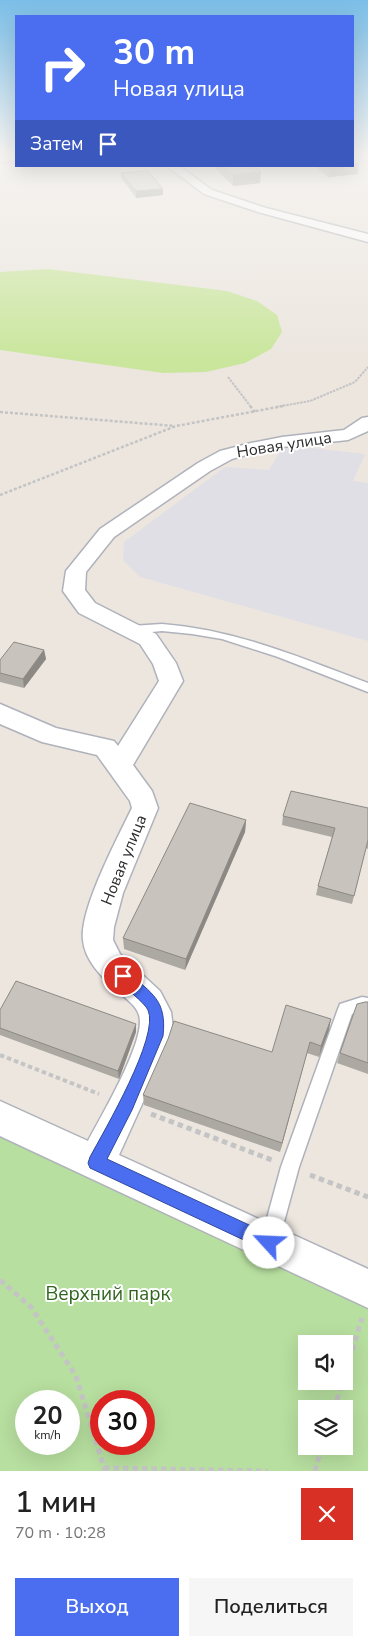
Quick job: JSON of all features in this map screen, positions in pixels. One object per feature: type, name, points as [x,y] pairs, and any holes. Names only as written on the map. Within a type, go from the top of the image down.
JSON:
[{"type":"street","points":[[310,223],[368,238]]},
{"type":"street","name":"Новая улица","points":[[96,1163],[127,1105],[156,1036],[155,1006],[104,956],[99,941],[98,926],[118,869],[145,808],[143,798],[119,766],[171,682],[164,664],[148,639],[86,608],[74,591],[76,571],[107,533],[204,467],[226,455],[282,442],[348,435],[368,422]]},
{"type":"street","points":[[0,713],[16,722],[51,736],[105,748],[119,766]]},
{"type":"street","points":[[0,1118],[269,1243],[366,1300]]},
{"type":"lane","points":[[131,630],[171,627],[230,637],[368,688]]},
{"type":"lane","points":[[269,1243],[290,1167],[346,1009],[362,1004],[368,1005]]},
{"type":"path","points":[[0,495],[176,426],[310,401],[355,382],[368,367]]},
{"type":"path","points":[[228,377],[255,412]]},
{"type":"path","points":[[0,412],[176,426]]},
{"type":"path","points":[[0,1055],[368,1197]]},
{"type":"path","points":[[0,1280],[32,1306],[76,1376],[105,1469],[268,1471]]},
{"type":"path","points":[[353,1346],[366,1300]]},
{"type":"path","points":[[315,1471],[319,1455]]},
{"type":"shaded area","points":[[284,445],[365,454],[353,481],[368,483],[368,641],[140,577],[123,560],[124,542],[225,467],[269,470]]},
{"type":"green space","points":[[48,269],[227,291],[257,301],[277,315],[282,332],[271,349],[245,363],[206,372],[163,373],[0,350],[0,272]]},
{"type":"green space","name":"Верхний парк","points":[[0,1125],[368,1296],[368,1471],[0,1471]]},
{"type":"building","points":[[14,642],[44,650],[23,679],[0,673],[0,660]]},
{"type":"building","points":[[291,791],[368,808],[368,840],[354,896],[318,886],[335,828],[283,816]]},
{"type":"building","points":[[190,803],[246,820],[186,959],[123,938]]},
{"type":"building","points":[[16,981],[136,1024],[118,1071],[0,1028],[0,1010]]},
{"type":"building","points":[[368,1002],[368,1063],[340,1053],[357,1004]]},
{"type":"building","points":[[286,1005],[331,1019],[321,1046],[310,1042],[282,1143],[143,1095],[174,1021],[272,1052]]},
{"type":"route","points":[[123,976],[155,1006],[156,1036],[127,1105],[96,1163],[269,1243]]}]
